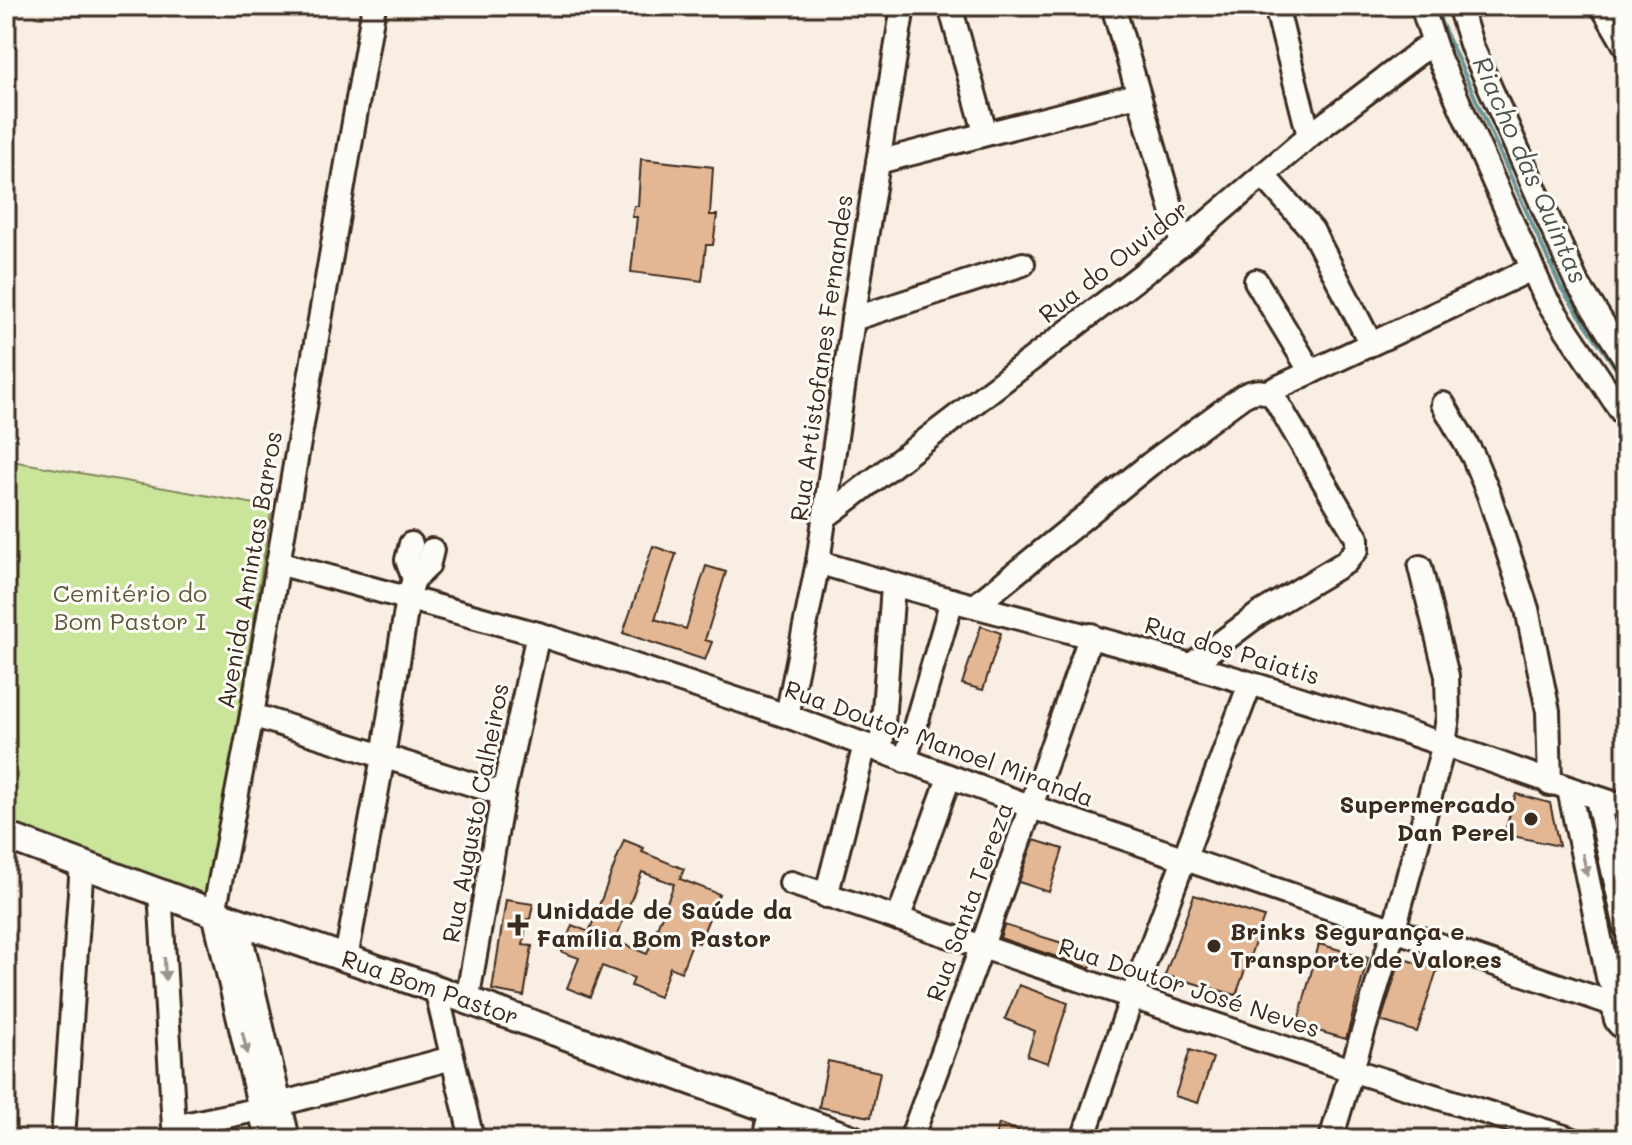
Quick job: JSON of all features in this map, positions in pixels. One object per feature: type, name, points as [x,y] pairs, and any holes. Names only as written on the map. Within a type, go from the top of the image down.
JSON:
[{"type":"main road","name":"Rua Bom Pastor","points":[[6,836],[853,1139]]},
{"type":"main road","points":[[1621,1012],[1626,1050]]},
{"type":"street","name":"Avenida Amintas Barros","points":[[288,1139],[271,1106],[225,916],[252,715],[374,6]]},
{"type":"street","name":"Rua Artistofanes Fernandes","points":[[787,716],[818,562],[903,6]]},
{"type":"street","points":[[950,6],[985,132]]},
{"type":"street","points":[[1113,6],[1182,244]]},
{"type":"street","points":[[1276,6],[1309,136]]},
{"type":"street","points":[[1422,6],[1546,299],[1626,418]]},
{"type":"street","points":[[1459,6],[1470,48],[1576,281],[1608,338],[1626,360]]},
{"type":"street","points":[[1602,6],[1626,47]]},
{"type":"street","name":"Rua do Ouvidor","points":[[824,518],[1182,244],[1309,136],[1439,52],[1470,48]]},
{"type":"street","points":[[878,162],[1137,95]]},
{"type":"street","points":[[1263,175],[1312,230],[1370,342]]},
{"type":"street","points":[[853,319],[1023,264]]},
{"type":"street","points":[[976,605],[1150,464],[1243,396],[1311,372],[1532,269]]},
{"type":"street","points":[[1256,281],[1311,372]]},
{"type":"street","points":[[1584,354],[1608,338]]},
{"type":"street","points":[[1191,665],[1259,614],[1346,562],[1357,549],[1357,538],[1274,397],[1264,391]]},
{"type":"street","points":[[1443,404],[1478,469],[1527,609],[1548,711],[1559,786],[1608,977],[1621,1012]]},
{"type":"street","points":[[346,958],[411,589],[428,566],[421,547]]},
{"type":"street","name":"Rua dos Paiatis","points":[[818,562],[893,586],[1091,635],[1191,665],[1444,744],[1626,807]]},
{"type":"street","name":"Rua Doutor Manoel Miranda","points":[[278,563],[411,589],[787,716],[1032,807],[1577,991],[1621,1012]]},
{"type":"street","points":[[1331,1139],[1394,929],[1444,744],[1448,717],[1447,676],[1420,567]]},
{"type":"street","points":[[826,896],[873,748],[893,586]]},
{"type":"street","points":[[905,761],[952,600]]},
{"type":"street","name":"Rua Augusto Calheiros","points":[[467,1001],[503,794],[538,634]]},
{"type":"street","name":"Rua Santa Tereza","points":[[911,1139],[1091,635]]},
{"type":"street","points":[[1083,1139],[1132,997],[1250,684]]},
{"type":"street","points":[[252,715],[503,794]]},
{"type":"street","points":[[898,919],[949,778]]},
{"type":"street","points":[[1597,798],[1626,928]]},
{"type":"street","points":[[63,1139],[82,863]]},
{"type":"street","name":"Rua Doutor José Neves","points":[[791,883],[1351,1070],[1571,1139]]},
{"type":"street","points":[[160,891],[174,1127],[271,1106],[452,1058]]},
{"type":"street","points":[[436,989],[472,1139]]},
{"type":"street","name":"Avenida Amintas Barros","points":[[267,1139],[271,1106]]},
{"type":"street","points":[[766,1139],[770,1107]]},
{"type":"green space","name":"Cemitério do Bom Pastor I","points":[[6,460],[272,507],[208,904],[6,830]]},
{"type":"building","points":[[641,159],[713,167],[710,215],[717,215],[713,245],[706,245],[702,281],[631,272],[637,217],[632,217],[634,206],[638,206]]},
{"type":"building","points":[[653,546],[676,554],[655,619],[686,629],[706,566],[726,572],[705,640],[712,642],[705,660],[623,633]]},
{"type":"building","points":[[981,626],[1001,633],[983,690],[962,684]]},
{"type":"building","name":"Supermercado Dan Perel","points":[[1516,794],[1550,803],[1559,846],[1504,834]]},
{"type":"building","points":[[624,840],[644,848],[642,852],[684,869],[680,879],[719,894],[699,943],[693,941],[681,972],[670,967],[659,997],[631,986],[634,978],[602,966],[590,997],[567,988],[579,958],[562,952],[572,925],[589,932]],"holes":[[[642,872],[674,884],[647,954],[615,941]]]},
{"type":"building","points":[[1034,840],[1063,849],[1049,892],[1019,882]]},
{"type":"building","name":"Brinks Segurança e Transporte de Valores","points":[[1194,895],[1264,917],[1236,995],[1165,975]]},
{"type":"building","points":[[506,900],[533,904],[523,945],[532,946],[524,996],[492,990]]},
{"type":"building","points":[[1004,925],[1095,953],[1090,968],[1000,938]]},
{"type":"building","points":[[1319,944],[1368,958],[1346,1039],[1297,1025]]},
{"type":"building","points":[[1401,958],[1437,970],[1417,1032],[1381,1021]]},
{"type":"building","points":[[1019,985],[1068,1003],[1048,1063],[1027,1056],[1035,1031],[1005,1019]]},
{"type":"building","points":[[1190,1050],[1213,1058],[1198,1103],[1175,1096]]},
{"type":"building","points":[[828,1061],[880,1072],[871,1117],[819,1107]]},
{"type":"building","points":[[999,1124],[1037,1137],[994,1139]]},
{"type":"waterway","name":"Riacho das Quintas","points":[[1437,6],[1441,22],[1561,288],[1626,383]]},
{"type":"place","name":"Supermercado Dan Perel","points":[[1531,819]]},
{"type":"place","name":"Unidade de Saúde da Família Bom Pastor","points":[[518,925]]},
{"type":"place","name":"Brinks Segurança e Transporte de Valores","points":[[1214,946]]}]
